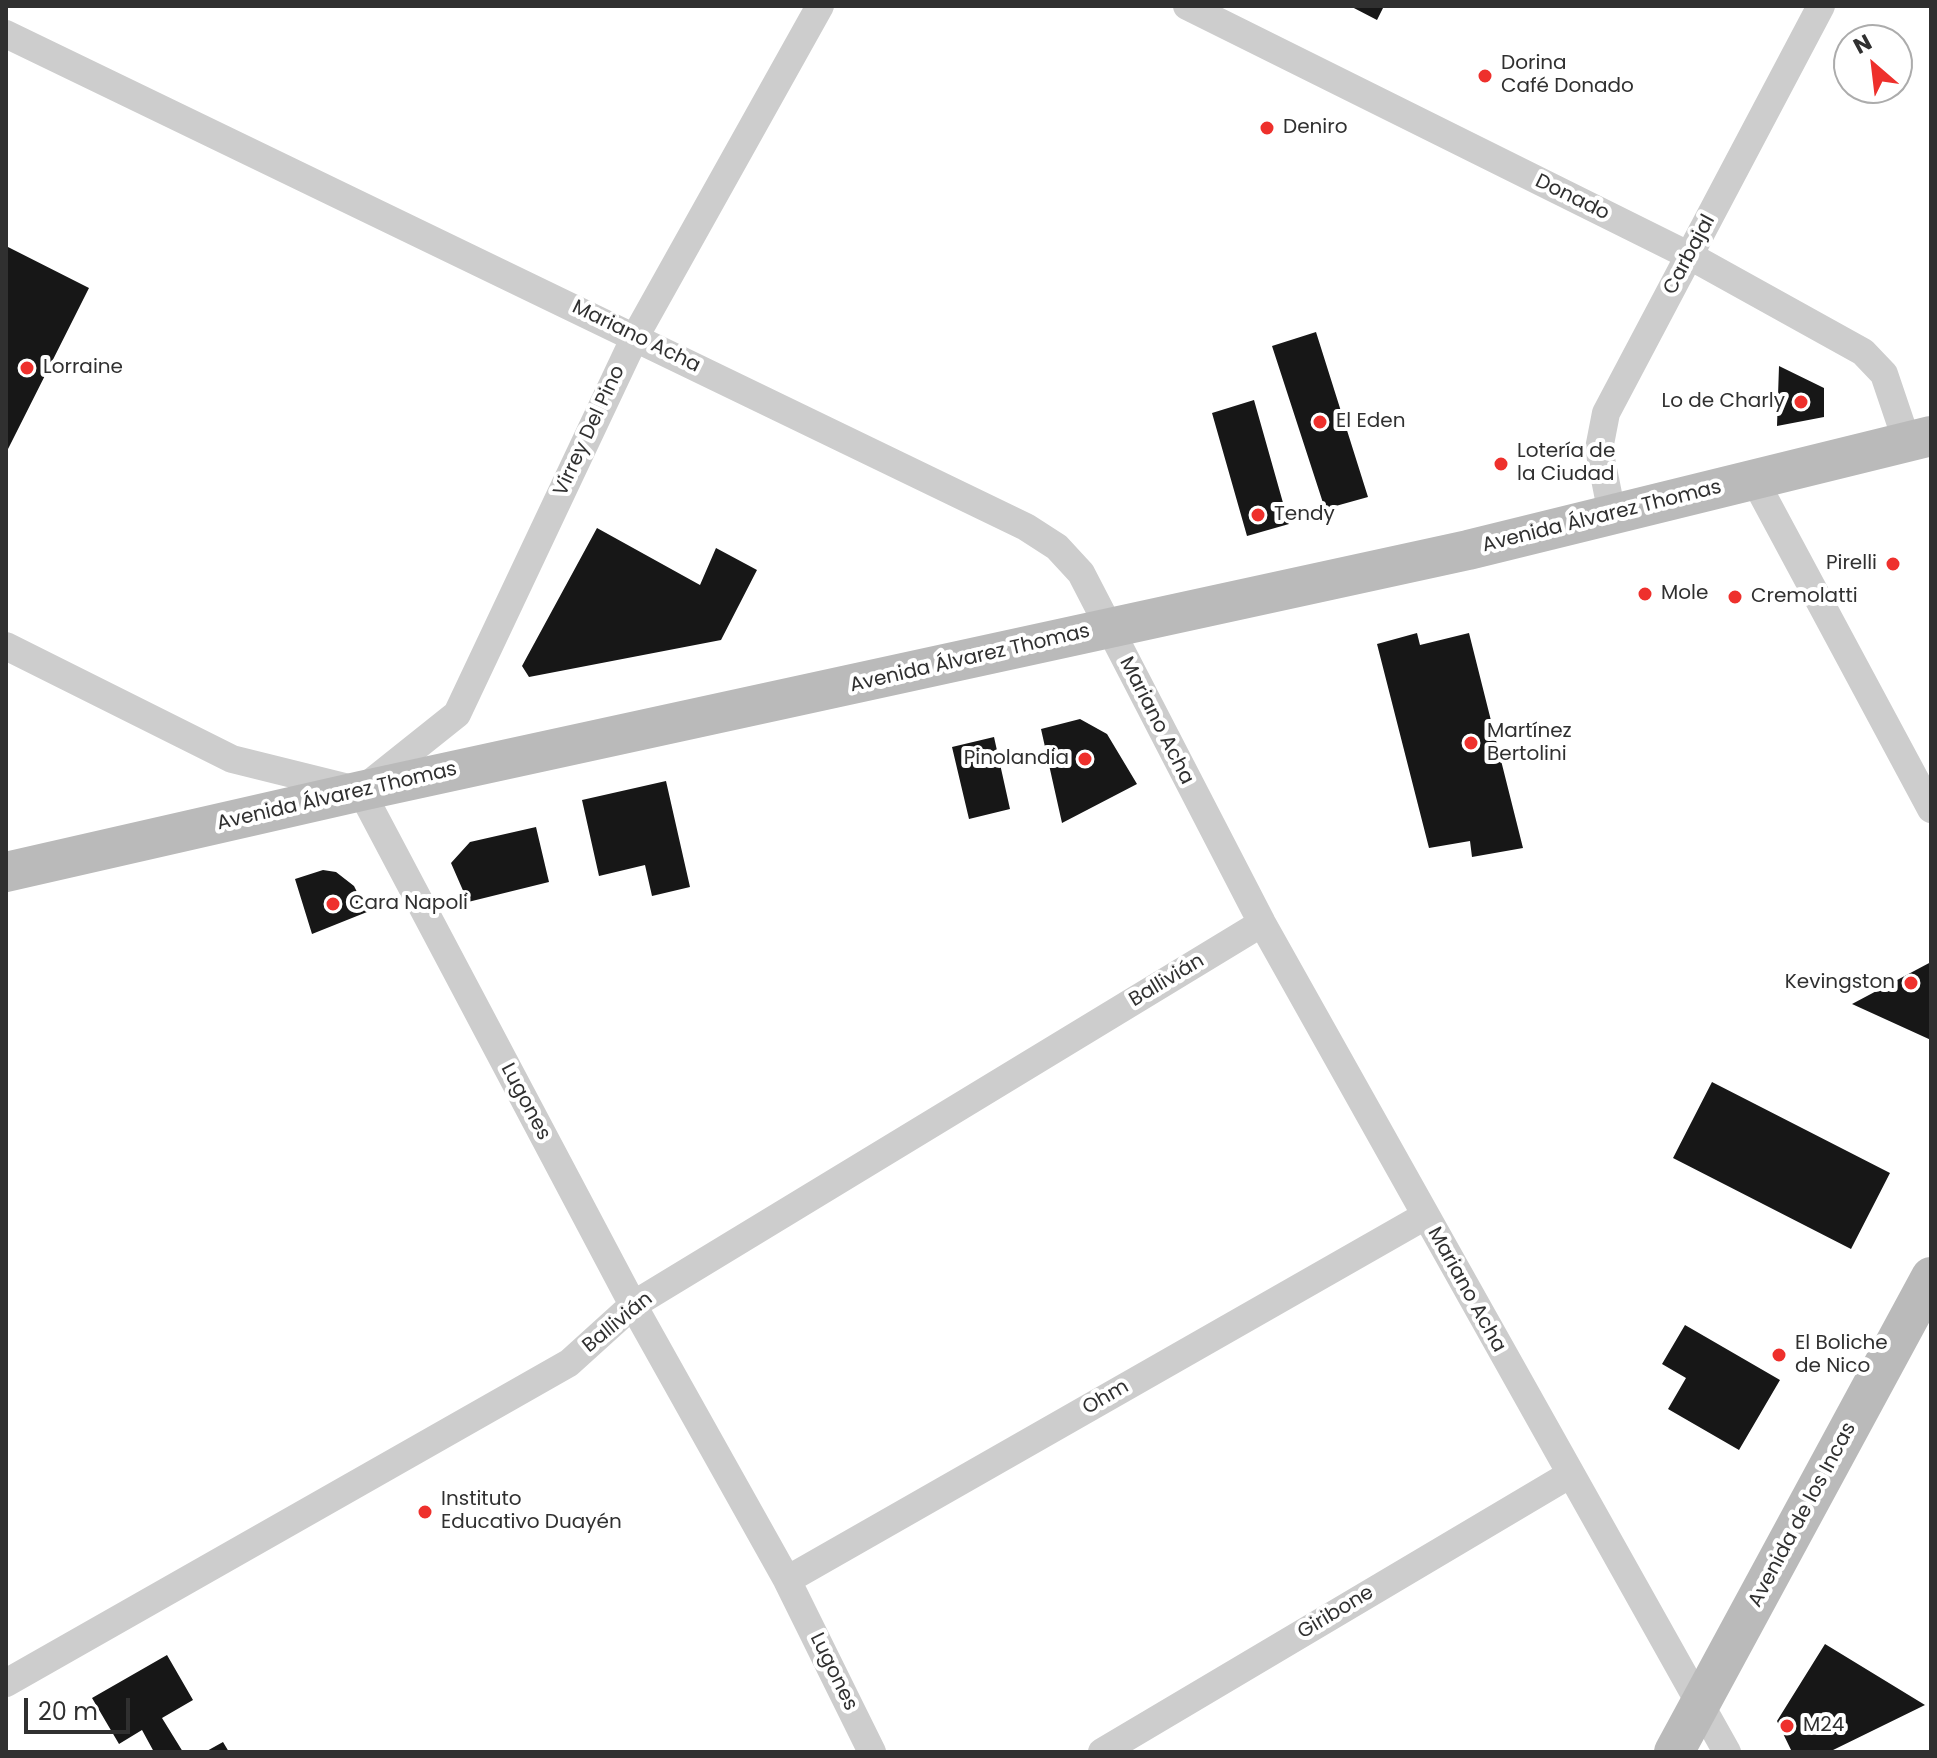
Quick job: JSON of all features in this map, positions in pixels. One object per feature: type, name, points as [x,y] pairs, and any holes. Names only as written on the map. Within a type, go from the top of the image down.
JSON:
[{"type":"main road","name":"Avenida Álvarez Thomas","points":[[6,872],[361,791],[1468,550],[1919,439]]},
{"type":"main road","name":"Avenida de los Incas","points":[[1674,1752],[1931,1277]]},
{"type":"street","name":"Virrey Del Pino","points":[[361,791],[457,714],[635,337],[820,6]]},
{"type":"street","name":"Donado","points":[[1187,6],[1690,256],[1863,352],[1884,374],[1919,439]]},
{"type":"street","name":"Carbajal","points":[[1612,514],[1599,449],[1606,413],[1821,6]]},
{"type":"street","name":"Mariano Acha","points":[[6,34],[1026,527],[1057,547],[1081,573],[1262,923],[1727,1752]]},
{"type":"street","points":[[1754,479],[1931,809]]},
{"type":"street","points":[[6,646],[232,759],[361,791]]},
{"type":"street","name":"Lugones","points":[[361,791],[633,1305],[787,1580],[872,1752]]},
{"type":"street","name":"Ballivián","points":[[6,1683],[569,1363],[633,1305],[1262,923]]},
{"type":"street","name":"Ohm","points":[[787,1580],[1425,1216]]},
{"type":"street","name":"Giribone","points":[[1102,1752],[1569,1475]]},
{"type":"building","points":[[1350,6],[1384,6],[1377,20]]},
{"type":"building","name":"Lorraine","points":[[6,246],[89,288],[6,453]]},
{"type":"building","name":"El Eden","points":[[1316,332],[1368,497],[1325,509],[1272,346]]},
{"type":"building","name":"Lo de Charly","points":[[1779,366],[1824,388],[1824,417],[1777,426]]},
{"type":"building","points":[[1254,400],[1289,524],[1247,536],[1212,413]]},
{"type":"building","points":[[597,528],[700,585],[716,548],[757,570],[721,640],[529,677],[522,666]]},
{"type":"building","points":[[1417,633],[1420,645],[1469,633],[1523,848],[1472,857],[1470,841],[1429,848],[1377,644]]},
{"type":"building","name":"Pinolandia","points":[[1080,719],[1107,734],[1137,784],[1062,823],[1041,729]]},
{"type":"building","points":[[994,737],[1010,809],[969,819],[952,747]]},
{"type":"building","points":[[666,781],[690,887],[652,896],[645,865],[599,876],[582,800]]},
{"type":"building","points":[[536,827],[549,882],[468,902],[451,863],[470,842]]},
{"type":"building","name":"Cara Napoli","points":[[323,870],[336,872],[354,886],[367,912],[312,934],[295,879]]},
{"type":"building","name":"Kevingston","points":[[1931,962],[1931,1040],[1852,1004]]},
{"type":"building","points":[[1712,1082],[1890,1173],[1851,1249],[1673,1158]]},
{"type":"building","points":[[1685,1325],[1780,1380],[1739,1450],[1668,1409],[1686,1378],[1662,1364]]},
{"type":"building","points":[[1825,1644],[1925,1705],[1829,1752],[1792,1752],[1777,1721]]},
{"type":"building","points":[[167,1655],[193,1700],[162,1718],[183,1752],[154,1752],[142,1730],[119,1744],[92,1698]]},
{"type":"building","points":[[223,1742],[229,1752],[205,1752]]},
{"type":"place","name":"Dorina Café Donado","points":[[1485,76]]},
{"type":"place","name":"Deniro","points":[[1267,128]]},
{"type":"place","name":"Lorraine","points":[[27,368]]},
{"type":"place","name":"Lo de Charly","points":[[1801,402]]},
{"type":"place","name":"El Eden","points":[[1320,422]]},
{"type":"place","name":"Lotería de la Ciudad","points":[[1501,464]]},
{"type":"place","name":"Tendy","points":[[1258,515]]},
{"type":"place","name":"Pirelli","points":[[1893,564]]},
{"type":"place","name":"Mole","points":[[1645,594]]},
{"type":"place","name":"Cremolatti","points":[[1735,597]]},
{"type":"place","name":"Martínez Bertolini","points":[[1471,743]]},
{"type":"place","name":"Pinolandia","points":[[1085,759]]},
{"type":"place","name":"Cara Napoli","points":[[333,904]]},
{"type":"place","name":"Kevingston","points":[[1911,983]]},
{"type":"place","name":"El Boliche de Nico","points":[[1779,1355]]},
{"type":"place","name":"Instituto Educativo Duayén","points":[[425,1512]]},
{"type":"place","name":"M24","points":[[1787,1726]]}]
